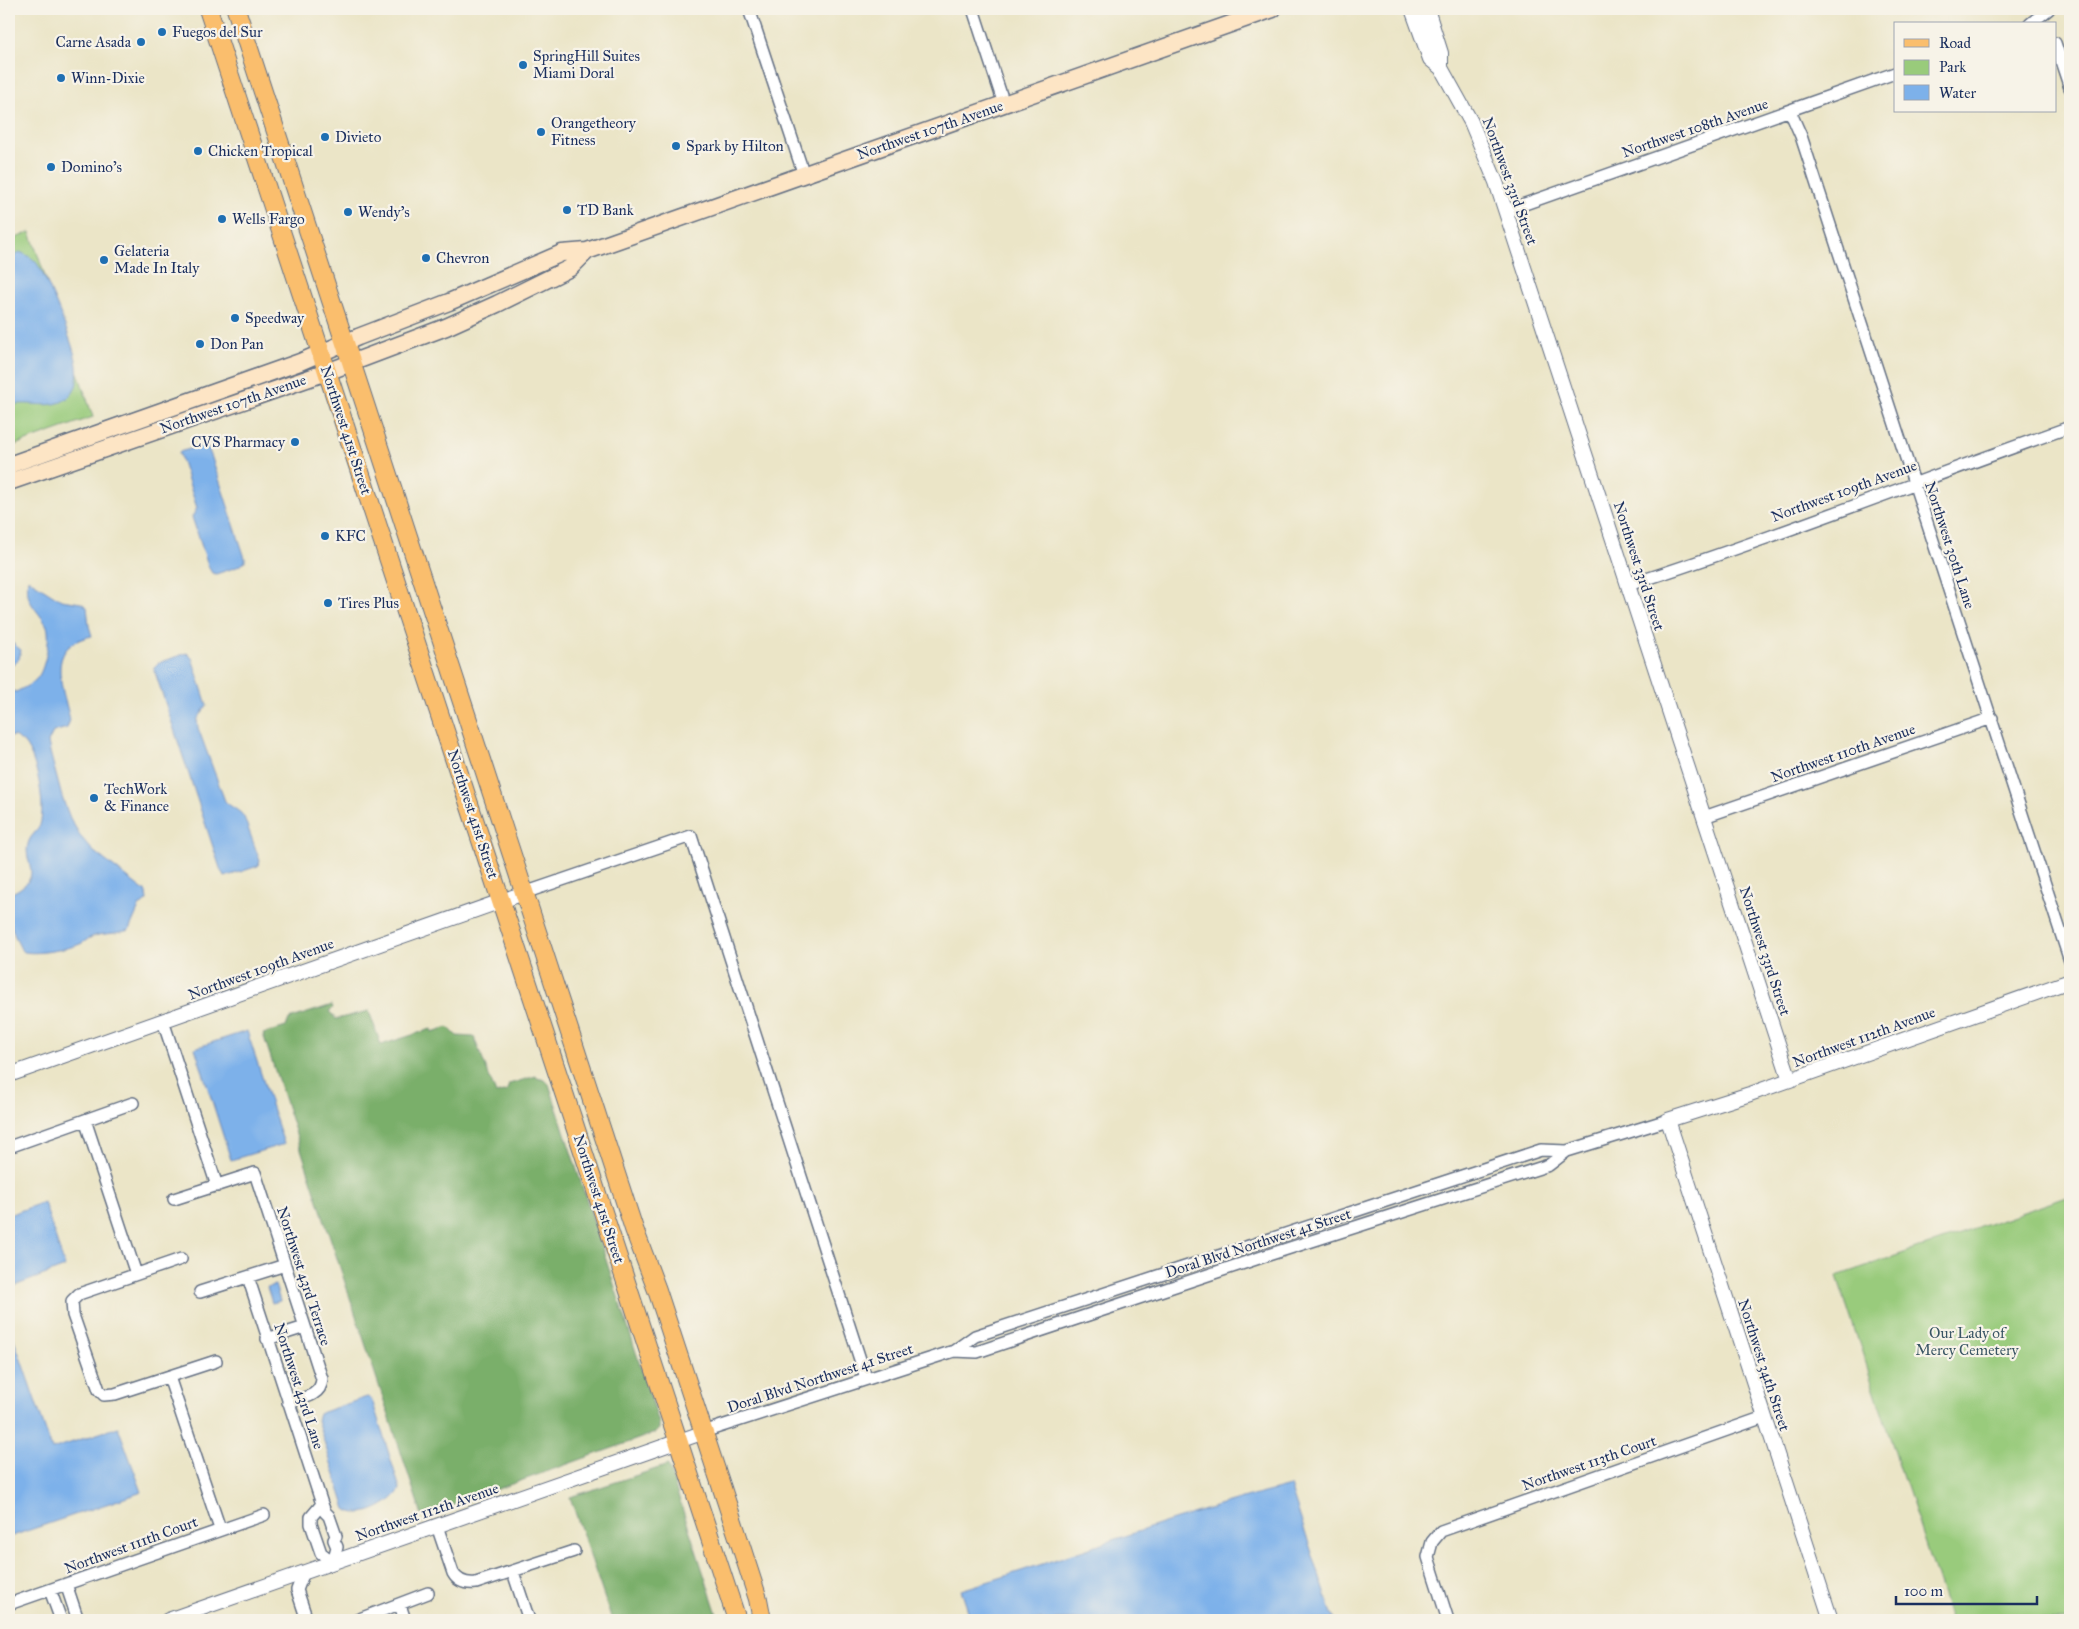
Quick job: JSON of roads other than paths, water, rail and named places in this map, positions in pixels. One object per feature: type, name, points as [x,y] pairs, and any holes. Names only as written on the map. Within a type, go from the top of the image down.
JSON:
[{"type":"main road","name":"Northwest 41st Street","points":[[208,9],[737,1620]]},
{"type":"main road","name":"Northwest 41st Street","points":[[236,9],[634,1229],[654,1282],[700,1434],[754,1587],[761,1617]]},
{"type":"main road","name":"Northwest 107th Avenue","points":[[9,465],[300,362],[440,306],[562,253],[587,251],[1273,9]]},
{"type":"main road","name":"Northwest 107th Avenue","points":[[9,482],[327,372],[446,327],[570,268],[587,251]]},
{"type":"street","points":[[749,9],[804,175]]},
{"type":"street","points":[[973,9],[1004,104]]},
{"type":"street","name":"Northwest 33rd Street","points":[[1412,9],[1430,59],[1441,68],[1475,129],[1505,211],[1790,1080]]},
{"type":"street","name":"Northwest 33rd Street","points":[[1427,9],[1441,53],[1441,68]]},
{"type":"street","points":[[2032,22],[2046,11]]},
{"type":"street","points":[[2056,46],[2070,88]]},
{"type":"street","name":"Northwest 108th Avenue","points":[[1505,211],[1894,73]]},
{"type":"street","name":"Northwest 30th Lane","points":[[1790,111],[1801,136],[2070,962]]},
{"type":"street","name":"Northwest 109th Avenue","points":[[1628,585],[2070,427]]},
{"type":"street","name":"Northwest 110th Avenue","points":[[1704,817],[1992,718]]},
{"type":"street","points":[[524,893],[691,836],[866,1378]]},
{"type":"street","name":"Northwest 109th Avenue","points":[[9,1076],[524,893]]},
{"type":"street","name":"Northwest 112th Avenue","points":[[1668,1120],[1790,1080],[2070,981]]},
{"type":"street","points":[[163,1021],[217,1186],[174,1199]]},
{"type":"street","points":[[9,1147],[133,1103]]},
{"type":"street","points":[[85,1120],[136,1274]]},
{"type":"street","name":"Doral Blvd Northwest 41 Street","points":[[700,1434],[866,1378],[954,1351],[977,1352],[1548,1164],[1567,1151],[1668,1120]]},
{"type":"street","name":"Northwest 34th Street","points":[[1668,1120],[1831,1620]]},
{"type":"street","name":"Northwest 43rd Terrace","points":[[217,1186],[255,1173],[285,1264],[321,1375],[320,1388],[312,1395],[288,1402]]},
{"type":"street","points":[[182,1259],[82,1293],[72,1301],[73,1315],[99,1390],[106,1395],[170,1377],[216,1360]]},
{"type":"street","points":[[200,1292],[285,1264]]},
{"type":"street","name":"Northwest 43rd Lane","points":[[248,1277],[323,1508],[326,1527],[330,1538],[334,1540],[337,1547],[333,1562]]},
{"type":"street","points":[[267,1339],[305,1327]]},
{"type":"street","points":[[170,1377],[220,1530]]},
{"type":"street","name":"Northwest 113th Court","points":[[1448,1620],[1429,1561],[1430,1546],[1437,1535],[1448,1528],[1764,1417]]},
{"type":"street","name":"Northwest 112th Avenue","points":[[168,1620],[700,1434]]},
{"type":"street","points":[[323,1508],[311,1517],[311,1524],[321,1553],[333,1562]]},
{"type":"street","name":"Northwest 43rd Lane","points":[[323,1508],[329,1516],[336,1536],[334,1540]]},
{"type":"street","name":"Northwest 111th Court","points":[[9,1604],[264,1514]]},
{"type":"street","points":[[437,1526],[453,1573],[461,1581],[476,1583],[574,1551]]},
{"type":"street","points":[[313,1532],[326,1527]]},
{"type":"street","points":[[304,1572],[297,1590],[306,1620]]},
{"type":"street","points":[[513,1572],[529,1620]]},
{"type":"street","points":[[50,1590],[61,1619],[77,1616],[66,1584]]},
{"type":"street","points":[[357,1620],[428,1593]]},
{"type":"street","points":[[400,1605],[406,1620]]},
{"type":"water","points":[[20,252],[34,260],[41,270],[72,344],[77,366],[77,382],[71,395],[64,400],[49,405],[17,404],[9,406],[9,260]]},
{"type":"water","points":[[205,445],[212,458],[245,558],[245,562],[237,567],[216,574],[212,573],[209,568],[192,517],[197,508],[179,452]]},
{"type":"water","points":[[28,579],[61,600],[81,603],[87,607],[92,636],[77,641],[67,649],[62,658],[60,669],[61,682],[70,720],[67,728],[53,732],[48,742],[50,752],[62,797],[70,818],[81,837],[93,851],[146,892],[147,900],[139,907],[129,930],[94,936],[68,948],[34,953],[22,951],[9,915],[12,893],[29,880],[31,869],[27,849],[30,839],[40,825],[42,817],[39,782],[33,759],[24,743],[14,736],[9,737],[9,690],[16,692],[31,684],[38,677],[41,673],[48,643],[46,624],[29,599]]},
{"type":"water","points":[[11,642],[21,650],[19,659],[13,665],[9,663],[9,643]]},
{"type":"water","points":[[187,653],[192,658],[207,705],[197,720],[198,728],[225,801],[244,817],[260,861],[258,866],[225,877],[221,871],[154,669],[158,663]]},
{"type":"water","points":[[247,1031],[284,1144],[231,1160],[195,1048]]},
{"type":"water","points":[[44,1202],[65,1267],[9,1288],[9,1215]]},
{"type":"water","points":[[275,1285],[280,1301],[272,1303],[267,1287]]},
{"type":"water","points":[[9,1325],[52,1449],[118,1427],[142,1492],[9,1537]]},
{"type":"water","points":[[367,1397],[373,1403],[400,1489],[384,1505],[359,1513],[346,1509],[317,1420],[319,1414],[323,1412]]},
{"type":"water","points":[[1290,1486],[1334,1620],[971,1620],[961,1590],[1207,1509]]},
{"type":"place","name":"Fuegos del Sur","points":[[162,32]]},
{"type":"place","name":"Carne Asada","points":[[141,42]]},
{"type":"place","name":"SpringHill Suites Miami Doral","points":[[523,65]]},
{"type":"place","name":"Winn-Dixie","points":[[61,78]]},
{"type":"place","name":"Orangetheory Fitness","points":[[541,132]]},
{"type":"place","name":"Divieto","points":[[325,137]]},
{"type":"place","name":"Spark by Hilton","points":[[676,146]]},
{"type":"place","name":"Chicken Tropical","points":[[198,151]]},
{"type":"place","name":"Domino's","points":[[51,167]]},
{"type":"place","name":"TD Bank","points":[[567,210]]},
{"type":"place","name":"Wendy's","points":[[348,212]]},
{"type":"place","name":"Wells Fargo","points":[[222,219]]},
{"type":"place","name":"Chevron","points":[[426,258]]},
{"type":"place","name":"Gelateria Made In Italy","points":[[104,260]]},
{"type":"place","name":"Speedway","points":[[235,318]]},
{"type":"place","name":"Don Pan","points":[[200,344]]},
{"type":"place","name":"CVS Pharmacy","points":[[295,442]]},
{"type":"place","name":"KFC","points":[[325,536]]},
{"type":"place","name":"Tires Plus","points":[[328,603]]},
{"type":"place","name":"TechWork & Finance","points":[[94,798]]},
{"type":"park label","name":"Our Lady of Mercy Cemetery","points":[[1967,1342]]}]
